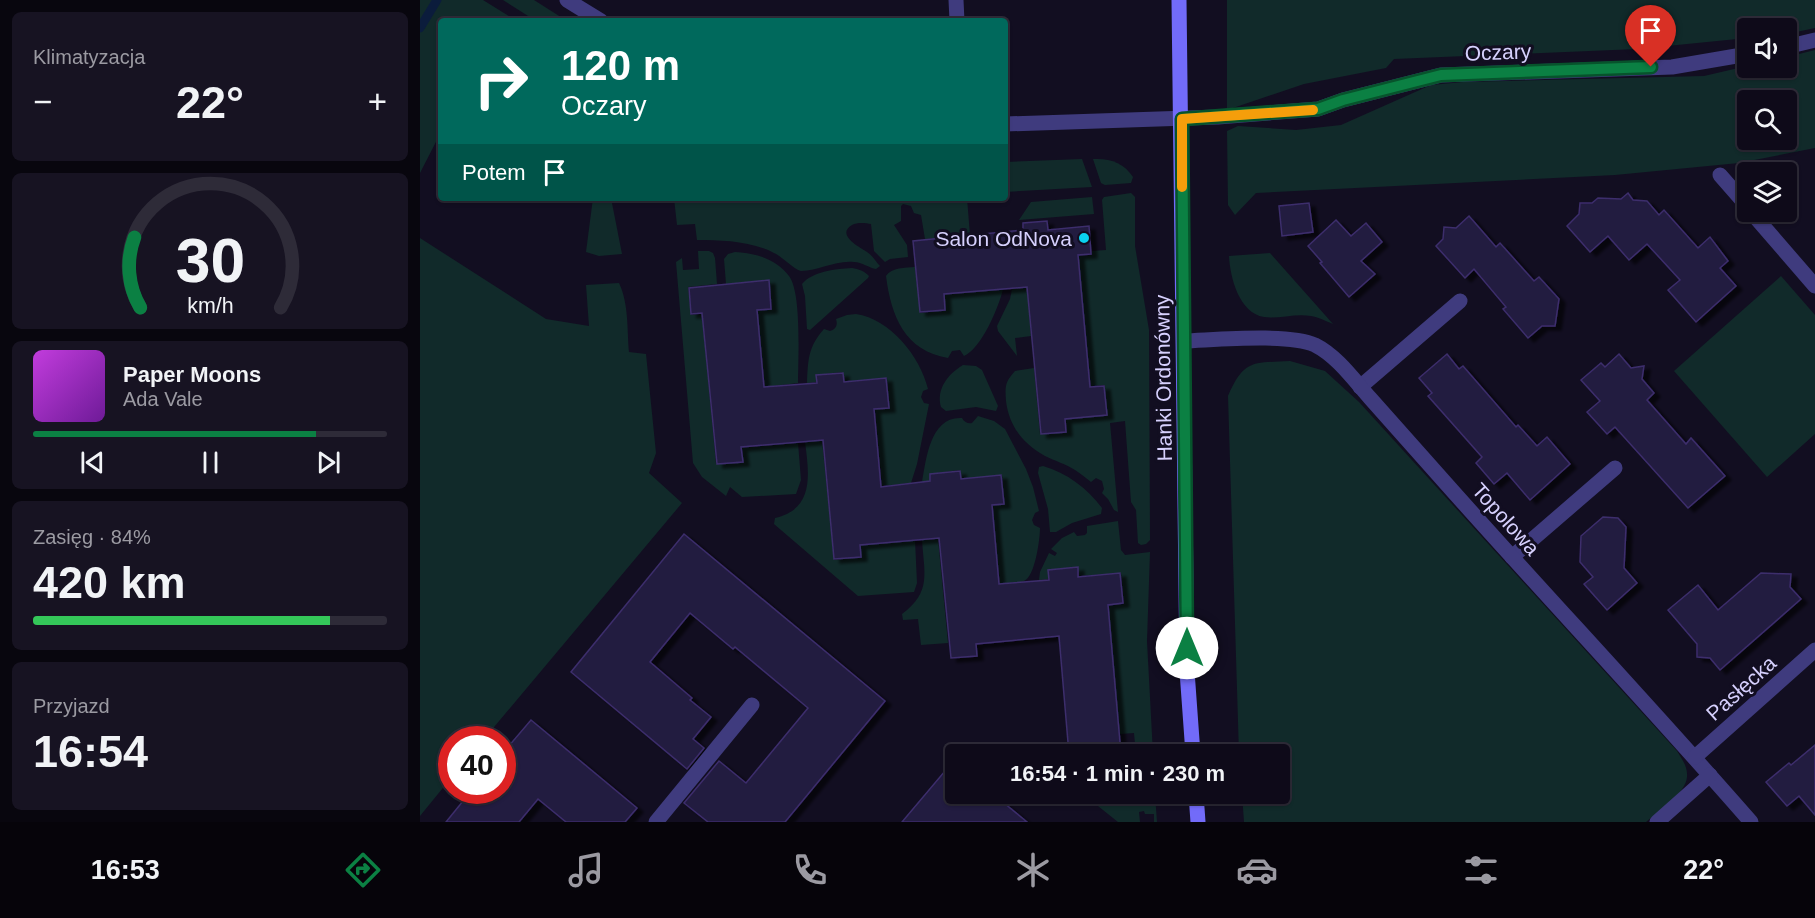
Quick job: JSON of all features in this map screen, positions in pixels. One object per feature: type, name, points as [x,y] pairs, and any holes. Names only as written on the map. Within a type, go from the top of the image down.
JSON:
[{"type":"street","points":[[567,0],[596,18]]},
{"type":"street","points":[[956,0],[957,18]]},
{"type":"street","name":"Hanki Ordonówny","points":[[1179,0],[1187,671],[1192,744]]},
{"type":"street","points":[[1797,44],[1815,40]]},
{"type":"street","name":"Oczary","points":[[1008,124],[1182,119],[1318,109],[1343,100],[1441,75],[1672,67],[1737,56]]},
{"type":"street","points":[[1720,176],[1737,195]]},
{"type":"street","points":[[1760,222],[1815,286]]},
{"type":"street","points":[[1360,387],[1460,301]]},
{"type":"street","name":"Topolowa","points":[[1184,342],[1292,339],[1306,341],[1318,346],[1328,354],[1751,822]]},
{"type":"street","points":[[1512,557],[1615,468]]},
{"type":"street","name":"Pasłęcka","points":[[1695,758],[1815,650]]},
{"type":"street","points":[[656,822],[752,705]]},
{"type":"street","points":[[1657,822],[1710,775]]},
{"type":"street","points":[[1197,804],[1198,822]]},
{"type":"green space","points":[[420,0],[483,0],[512,18],[438,18],[438,138],[420,173]]},
{"type":"green space","points":[[503,0],[534,0],[562,18],[531,18]]},
{"type":"green space","points":[[1227,0],[1815,0],[1815,28],[1797,32],[1797,18],[1737,18],[1737,39],[1637,49],[1394,59],[1386,68],[1304,84],[1227,110]]},
{"type":"green space","points":[[1815,50],[1815,148],[1737,163],[1615,175],[1256,193],[1235,215],[1228,205],[1227,131],[1238,126],[1296,130],[1341,125],[1431,85],[1463,82],[1704,76],[1737,68],[1737,78],[1797,78],[1797,54]]},
{"type":"green space","points":[[1082,159],[1092,187],[1008,192],[1008,162]]},
{"type":"green space","points":[[1093,159],[1105,159],[1121,165],[1133,177],[1131,183],[1105,185],[1101,183]]},
{"type":"green space","points":[[1131,193],[1135,197],[1135,246],[1149,330],[1150,540],[1141,545],[1138,543],[1136,510],[1131,502],[1125,421],[1110,423],[1118,512],[1102,493],[1104,489],[1102,481],[1096,478],[1091,482],[1072,468],[1037,451],[1024,440],[1010,418],[1006,396],[1007,381],[1015,371],[1034,368],[1040,434],[1067,432],[1066,419],[1107,415],[1104,385],[1091,386],[1078,256],[1092,255],[1092,251],[1106,250],[1102,200],[1104,197]]},
{"type":"green space","points":[[1092,197],[1094,214],[1019,220],[1031,202]]},
{"type":"green space","points":[[593,201],[612,201],[622,254],[599,256],[586,252]]},
{"type":"green space","points":[[674,201],[967,201],[970,235],[925,239],[921,215],[914,213],[911,206],[903,204],[901,221],[894,225],[907,245],[908,257],[890,259],[885,262],[874,251],[871,224],[859,223],[852,225],[846,233],[851,241],[869,253],[880,266],[876,269],[860,263],[847,262],[801,271],[765,249],[726,241],[697,240],[695,224],[677,225]]},
{"type":"green space","points":[[420,238],[546,319],[589,326],[586,285],[619,283],[626,308],[629,352],[646,354],[656,453],[649,473],[682,503],[495,726],[438,726],[438,794],[420,816]]},
{"type":"green space","points":[[698,251],[709,251],[715,258],[717,284],[688,287],[691,315],[702,314],[716,464],[743,462],[742,448],[798,443],[801,480],[796,494],[742,497],[730,487],[726,496],[702,477],[693,463],[676,262],[682,258],[683,270],[699,269]]},
{"type":"green space","points":[[735,252],[772,261],[789,276],[798,312],[798,383],[765,387],[757,311],[772,309],[769,280],[726,284],[724,259],[728,254]]},
{"type":"green space","points":[[1270,253],[1333,324],[1305,315],[1264,317],[1248,309],[1234,283],[1229,256]]},
{"type":"green space","points":[[915,267],[920,313],[945,310],[944,295],[1003,289],[998,306],[983,336],[977,345],[964,356],[960,350],[952,351],[948,358],[921,348],[911,340],[896,318],[886,276],[895,269]]},
{"type":"green space","points":[[852,268],[863,272],[869,276],[868,278],[810,330],[807,329],[802,284],[818,273]]},
{"type":"green space","points":[[1781,276],[1815,315],[1815,434],[1767,477],[1674,371]]},
{"type":"green space","points":[[1027,287],[1031,336],[1015,338],[1017,356],[998,331],[997,326],[1010,299],[1012,289]]},
{"type":"green space","points":[[856,314],[880,323],[902,341],[918,364],[928,389],[923,391],[921,397],[924,403],[929,404],[911,483],[882,486],[875,409],[889,408],[887,378],[844,382],[842,372],[816,375],[816,382],[807,383],[810,354],[819,336],[824,329],[830,331],[835,328],[836,319]]},
{"type":"green space","points":[[1290,361],[1325,371],[1359,402],[1677,751],[1686,766],[1687,777],[1677,796],[1664,808],[1646,822],[1244,822],[1243,804],[1290,804],[1290,744],[1239,744],[1228,396],[1239,375],[1245,369],[1251,365]]},
{"type":"green space","points":[[963,365],[976,366],[982,370],[998,406],[996,411],[976,407],[946,411],[941,407],[940,394],[944,383]]},
{"type":"green space","points":[[978,416],[994,421],[1005,429],[1033,487],[1039,511],[1035,513],[1032,520],[1034,525],[1040,528],[1039,540],[1031,573],[1021,582],[1000,584],[992,506],[1004,504],[1002,475],[961,479],[960,470],[930,474],[930,481],[922,482],[928,452],[936,432],[951,419],[962,418],[965,422],[972,423]]},
{"type":"green space","points":[[822,440],[834,560],[861,557],[861,545],[915,540],[917,583],[914,592],[858,596],[774,524],[775,518],[797,507],[803,498],[808,477],[805,442]]},
{"type":"green space","points":[[1043,466],[1068,477],[1083,488],[1102,508],[1101,514],[1072,523],[1056,532],[1050,532],[1048,509],[1038,473],[1039,467]]},
{"type":"green space","points":[[1118,521],[1121,550],[1125,555],[1150,552],[1147,641],[1152,744],[1135,744],[1134,733],[1120,734],[1108,606],[1124,604],[1121,573],[1079,576],[1077,567],[1048,570],[1048,579],[1039,580],[1040,572],[1049,553],[1055,556],[1057,553],[1051,549],[1062,538],[1074,532],[1077,536],[1085,535],[1087,526]]},
{"type":"green space","points":[[938,539],[948,643],[921,645],[918,619],[903,620],[902,614],[912,606],[922,590],[924,572],[922,540]]},
{"type":"green space","points":[[1096,804],[1156,804],[1157,822],[1154,822],[1154,814],[1145,814],[1144,811],[1139,812],[1140,822],[1118,822]]},
{"type":"building","points":[[1628,193],[1633,200],[1647,201],[1659,215],[1664,210],[1698,248],[1710,237],[1728,261],[1720,268],[1736,286],[1696,322],[1668,290],[1680,280],[1647,244],[1629,260],[1608,236],[1590,252],[1567,226],[1579,214],[1580,203],[1592,203],[1598,198],[1621,199]]},
{"type":"building","points":[[1309,203],[1313,232],[1282,236],[1279,206]]},
{"type":"building","points":[[1469,216],[1496,247],[1500,243],[1534,281],[1539,277],[1559,299],[1555,326],[1542,326],[1528,338],[1503,309],[1506,307],[1474,269],[1465,278],[1436,246],[1443,239],[1444,227],[1456,228]]},
{"type":"building","points":[[1336,220],[1351,236],[1366,223],[1382,242],[1361,261],[1375,274],[1349,297],[1308,246]]},
{"type":"building","points":[[1047,221],[1048,230],[1089,226],[1091,254],[1078,255],[1090,387],[1104,386],[1107,415],[1065,419],[1066,432],[1041,434],[1027,287],[944,294],[945,310],[920,312],[913,241],[1023,230],[1023,223]]},
{"type":"building","points":[[769,280],[771,309],[757,310],[764,387],[817,383],[816,375],[843,373],[844,382],[886,378],[889,408],[874,409],[881,487],[930,481],[930,474],[960,471],[961,479],[1001,475],[1004,504],[992,505],[999,584],[1049,580],[1048,570],[1078,567],[1078,577],[1120,573],[1123,603],[1108,605],[1120,744],[1068,744],[1059,636],[976,644],[977,656],[951,658],[939,538],[860,545],[861,557],[834,559],[823,440],[741,447],[743,462],[717,464],[702,313],[691,314],[689,288]]},
{"type":"building","points":[[1447,354],[1459,369],[1463,366],[1516,427],[1518,425],[1537,446],[1547,437],[1570,464],[1530,500],[1507,473],[1494,484],[1476,463],[1482,457],[1428,396],[1432,393],[1419,378]]},
{"type":"building","points":[[1619,354],[1631,368],[1644,366],[1642,379],[1654,393],[1647,400],[1686,444],[1691,438],[1725,476],[1688,508],[1615,427],[1607,434],[1587,412],[1600,401],[1581,380],[1601,363],[1605,367]]},
{"type":"building","points":[[1603,517],[1618,518],[1626,527],[1624,568],[1637,583],[1607,610],[1584,584],[1593,577],[1580,562],[1581,536]]},
{"type":"building","points":[[684,534],[885,701],[785,822],[708,822],[684,803],[719,761],[746,783],[808,708],[690,613],[650,662],[711,717],[693,739],[704,748],[687,769],[571,672]]},
{"type":"building","points":[[1761,573],[1791,574],[1790,587],[1801,599],[1720,670],[1710,658],[1697,657],[1697,644],[1668,610],[1698,585],[1718,610]]},
{"type":"building","points":[[531,720],[637,808],[625,822],[566,822],[538,799],[519,822],[446,822],[461,804],[516,804],[516,738]]},
{"type":"building","points":[[1815,745],[1815,815],[1799,796],[1787,806],[1766,782]]},
{"type":"building","points":[[945,771],[945,804],[1005,804],[1027,822],[902,822]]},
{"type":"waterway","points":[[420,28],[437,0]]},
{"type":"slow traffic","points":[[1182,187],[1182,119],[1313,110]]},
{"type":"place","name":"Salon OdNova","points":[[1084,238]]},
{"type":"route","points":[[1187,648],[1182,119],[1318,109],[1343,100],[1441,75],[1651,67]]}]
